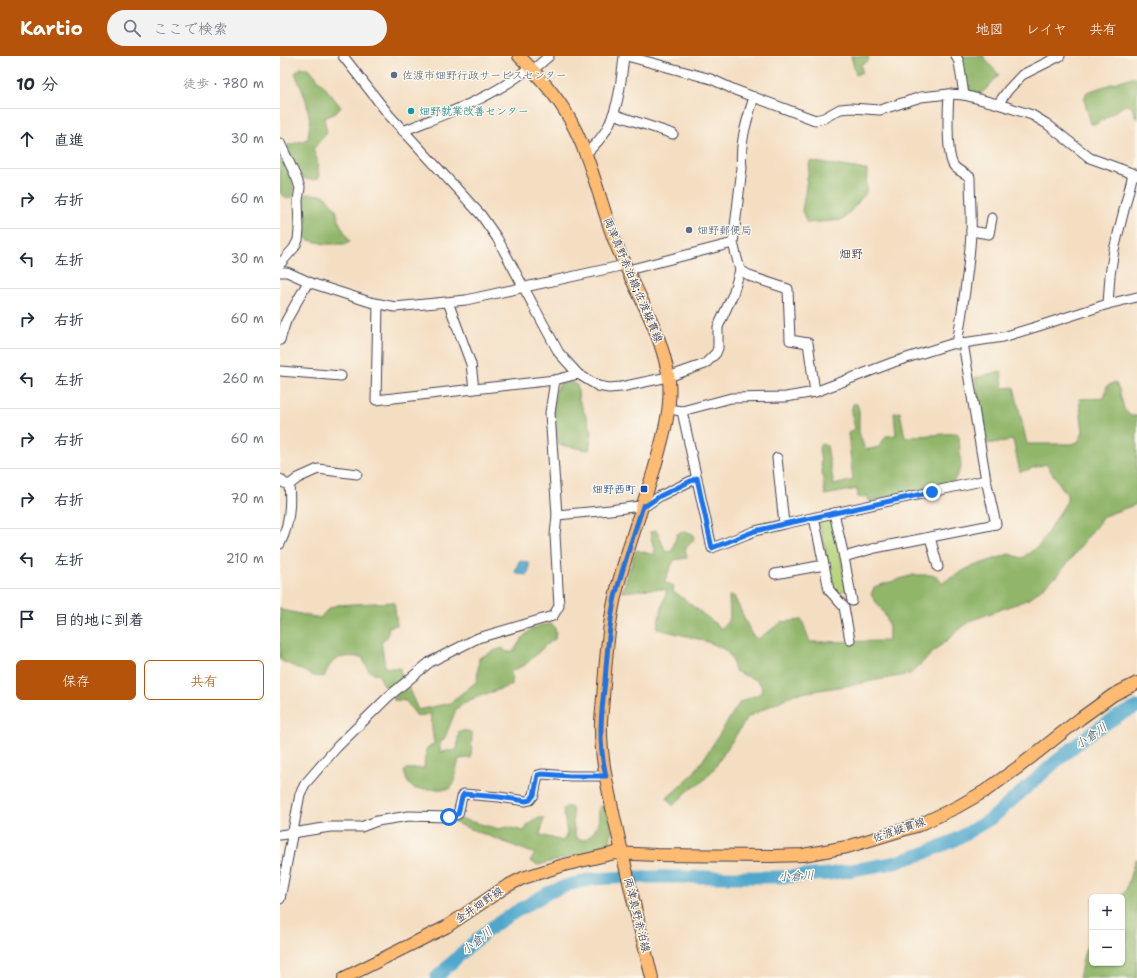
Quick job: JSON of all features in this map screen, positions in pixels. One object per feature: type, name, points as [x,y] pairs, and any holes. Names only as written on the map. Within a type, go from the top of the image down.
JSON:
[{"type":"main road","name":"両津真野赤泊線;佐渡縦貫線","points":[[519,56],[532,69],[564,109],[586,154],[614,238],[658,335],[668,377],[669,409],[660,449],[615,597],[610,628],[601,721],[601,751],[622,856]]},
{"type":"main road","name":"佐渡縦貫線","points":[[622,856],[803,855],[847,847],[919,825],[957,807],[985,791],[1113,695],[1137,683]]},
{"type":"main road","name":"金井畑野線","points":[[344,978],[446,927],[507,886],[523,878],[564,865],[615,852],[622,856]]},
{"type":"main road","name":"両津真野赤泊線","points":[[622,856],[652,978]]},
{"type":"street","points":[[343,56],[389,115],[481,215],[497,238],[559,353],[578,374],[598,386],[609,388],[621,387],[668,377],[705,364],[716,353],[718,348],[718,327],[733,294],[740,270],[733,243],[742,168],[741,158],[743,137],[754,97]]},
{"type":"street","points":[[403,131],[488,96],[532,69],[549,56]]},
{"type":"street","points":[[586,154],[599,140],[608,126],[613,114],[626,56],[711,79],[735,90],[815,120],[824,118],[840,109],[850,108],[880,110],[921,97],[949,94],[964,95],[998,104],[1032,115],[1047,124],[1090,158],[1135,174],[1113,256],[1108,304]]},
{"type":"street","points":[[956,56],[959,62],[964,95]]},
{"type":"street","points":[[998,104],[1008,90],[1022,76],[1060,56]]},
{"type":"street","points":[[844,557],[875,548],[996,524],[960,344],[971,231],[970,177],[954,166],[950,156],[948,112],[949,94]]},
{"type":"street","points":[[613,114],[673,134]]},
{"type":"street","points":[[280,143],[300,188],[298,200],[298,240],[294,248],[280,264]]},
{"type":"street","points":[[971,231],[989,234],[992,218]]},
{"type":"street","points":[[280,272],[287,272],[308,282],[378,304],[394,307],[466,300],[733,243]]},
{"type":"street","points":[[740,270],[752,277],[788,289],[790,340],[808,343],[815,392]]},
{"type":"street","points":[[280,340],[286,321],[308,282]]},
{"type":"street","points":[[669,409],[682,411],[731,398],[786,397],[815,392],[894,362],[951,344],[960,344],[1003,337],[1108,304],[1137,297]]},
{"type":"street","points":[[448,302],[471,364],[474,389]]},
{"type":"street","points":[[378,304],[376,400],[555,380],[578,374]]},
{"type":"street","points":[[280,371],[341,376]]},
{"type":"street","points":[[280,900],[300,794],[305,784],[337,747],[383,702],[430,662],[484,636],[553,616],[557,611],[559,606],[554,535],[557,515],[550,413],[555,380]]},
{"type":"street","points":[[682,411],[712,548],[755,531],[986,480]]},
{"type":"street","points":[[777,458],[784,524]]},
{"type":"street","points":[[289,485],[298,478],[318,469],[356,474]]},
{"type":"street","points":[[557,515],[647,505],[660,496],[697,478]]},
{"type":"street","points":[[280,479],[289,485]]},
{"type":"street","points":[[280,544],[286,533],[290,507],[289,485]]},
{"type":"street","points":[[834,513],[852,601]]},
{"type":"street","points":[[814,518],[829,590],[844,607],[850,640]]},
{"type":"street","points":[[930,537],[938,567]]},
{"type":"street","points":[[775,574],[824,565]]},
{"type":"street","points":[[280,835],[330,827],[361,827],[377,821],[409,816],[455,816],[458,814],[464,794],[526,801],[530,800],[534,795],[538,775],[542,774],[606,776]]},
{"type":"green space","points":[[851,56],[869,57],[868,61],[861,64],[862,72],[856,75]]},
{"type":"green space","points":[[959,56],[984,56],[984,58],[999,75],[982,93],[974,94],[966,89]]},
{"type":"green space","points":[[301,68],[309,68],[341,107],[336,113],[324,118],[327,133],[313,149],[317,159],[319,178],[314,180],[299,176],[286,146],[308,139],[310,121],[306,100],[295,73]]},
{"type":"green space","points":[[1136,77],[1137,79],[1137,120],[1131,106],[1125,105],[1096,124],[1091,124],[1084,99],[1087,92]]},
{"type":"green space","points":[[280,154],[292,179],[294,195],[288,199],[280,193]]},
{"type":"green space","points":[[810,161],[867,170],[866,193],[843,220],[807,223],[802,211]]},
{"type":"green space","points":[[307,194],[324,195],[336,209],[339,222],[350,242],[346,244],[325,244],[308,240],[303,234],[302,208],[303,199]]},
{"type":"green space","points":[[1001,371],[1003,388],[1014,387],[1027,444],[1072,444],[1079,441],[1083,431],[1079,399],[1104,398],[1107,386],[1115,382],[1119,389],[1124,409],[1131,416],[1137,416],[1137,504],[1104,516],[1059,574],[1029,599],[970,621],[910,674],[794,694],[748,717],[713,770],[700,784],[690,789],[673,806],[667,798],[692,775],[740,702],[761,693],[762,687],[758,681],[735,671],[730,655],[721,647],[657,629],[667,590],[651,589],[622,592],[636,550],[655,555],[650,532],[656,530],[666,552],[672,551],[677,534],[684,531],[693,534],[694,540],[685,549],[687,558],[674,560],[664,582],[674,586],[673,592],[679,595],[722,629],[730,618],[729,596],[734,596],[752,635],[758,639],[782,622],[802,620],[810,642],[888,641],[888,621],[883,611],[871,595],[874,587],[913,575],[935,575],[942,583],[968,568],[1009,554],[1022,558],[1039,546],[1067,501],[1067,495],[1046,464],[1020,472],[1013,440],[985,444],[975,378]]},
{"type":"green space","points":[[571,382],[577,385],[579,400],[592,431],[589,450],[559,445],[554,414],[555,398],[560,383]]},
{"type":"green space","points":[[853,404],[857,404],[859,411],[859,432],[865,450],[879,447],[886,436],[896,435],[894,413],[900,412],[905,437],[957,433],[959,436],[961,468],[953,482],[869,501],[867,496],[858,498],[857,489],[825,495],[819,448],[821,444],[827,446],[834,485],[853,480],[848,433],[855,428],[851,412]]},
{"type":"green space","points":[[830,517],[835,523],[846,589],[838,593],[834,591],[819,520]]},
{"type":"green space","points":[[394,602],[397,625],[389,627],[387,638],[381,641],[385,666],[388,668],[400,668],[401,680],[392,687],[384,686],[379,675],[369,671],[362,657],[338,658],[331,664],[324,677],[314,676],[280,660],[280,608],[281,610],[320,618],[328,609],[336,605]]},
{"type":"green space","points":[[551,624],[554,626],[556,632],[555,639],[546,645],[525,665],[511,671],[512,685],[469,700],[456,709],[444,740],[440,742],[440,752],[457,750],[459,731],[468,731],[472,733],[471,758],[459,759],[453,785],[450,789],[414,789],[408,783],[404,772],[406,769],[424,768],[426,749],[434,744],[430,713],[421,716],[416,715],[406,701],[394,700],[393,698],[408,687],[418,710],[450,703],[477,681],[479,658],[503,648],[507,652],[514,651],[528,632],[538,627]]},
{"type":"green space","points":[[567,806],[572,808],[575,835],[577,838],[584,840],[594,831],[598,823],[598,810],[601,806],[606,808],[612,830],[610,842],[598,850],[538,865],[530,861],[535,854],[445,819],[462,819],[499,829],[507,827],[524,831],[532,821],[537,818],[544,818],[540,835],[563,841],[567,834],[563,809]]},
{"type":"green space","points":[[1135,859],[1137,859],[1137,978],[1079,978],[1089,942],[1089,966],[1125,966],[1125,894],[1122,894],[1126,890]]},
{"type":"water","points":[[519,561],[528,562],[529,569],[527,575],[517,574],[515,572]]},
{"type":"waterway","name":"小倉川","points":[[436,978],[466,949],[492,927],[548,893],[568,885],[593,879],[632,877],[785,877],[829,874],[893,863],[922,854],[953,841],[992,818],[1088,735],[1118,716],[1137,707]]},
{"type":"place","name":"佐渡市畑野行政サービスセンター","points":[[394,75]]},
{"type":"place","name":"畑野就業改善センター","points":[[411,111]]},
{"type":"place","name":"畑野郵便局","points":[[689,230]]},
{"type":"place","name":"畑野西町","points":[[644,489]]},
{"type":"district","name":"畑野","points":[[851,254]]},
{"type":"route","points":[[449,817],[458,814],[464,794],[526,801],[530,800],[534,795],[538,775],[606,776],[600,738],[612,613],[620,577],[643,506],[697,478],[712,548],[755,531],[932,492]]}]
